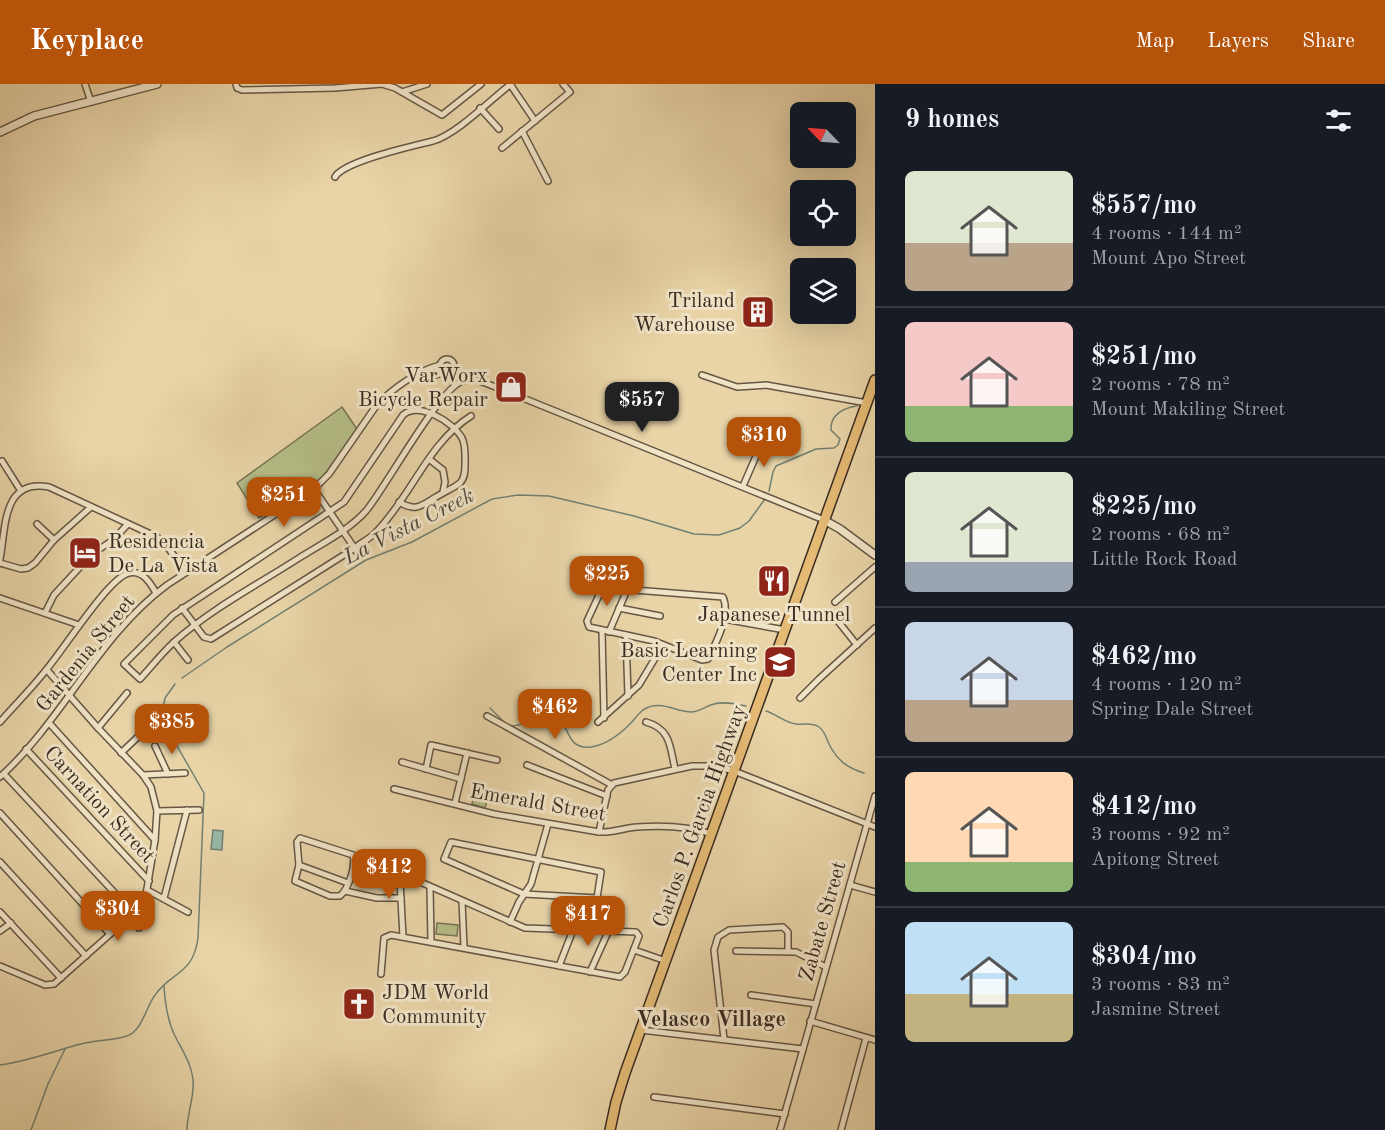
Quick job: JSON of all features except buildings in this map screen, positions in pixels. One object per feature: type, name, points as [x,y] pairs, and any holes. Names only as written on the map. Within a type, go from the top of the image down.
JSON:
[{"type":"highway","name":"Carlos P. Garcia Highway","points":[[610,1130],[616,1102],[641,1030],[875,380]]},
{"type":"street","points":[[85,84],[91,102]]},
{"type":"street","points":[[0,132],[34,116],[91,102],[138,87],[157,84]]},
{"type":"street","points":[[236,86],[242,90],[382,84],[402,92],[442,115],[481,84]]},
{"type":"street","points":[[402,92],[427,84]]},
{"type":"street","points":[[335,177],[344,168],[400,148],[443,137],[510,84],[535,121]]},
{"type":"street","points":[[502,148],[570,92],[563,84]]},
{"type":"street","points":[[480,108],[499,129]]},
{"type":"street","points":[[522,131],[548,181]]},
{"type":"street","points":[[419,374],[430,376],[447,372],[454,367],[451,361],[444,360],[440,365],[447,372],[458,383]]},
{"type":"street","name":"Gardenia Street","points":[[2,776],[50,724],[119,630],[156,593],[314,489],[329,474],[376,406],[394,390],[419,374],[440,365]]},
{"type":"street","points":[[702,375],[737,387],[766,385],[867,403]]},
{"type":"street","points":[[399,502],[406,507],[415,508],[460,483],[465,473],[464,442],[453,428],[431,414],[416,410],[405,413],[349,496],[330,512],[182,608],[124,664],[140,680],[174,642],[195,625],[354,523],[366,511],[431,414],[447,393],[458,383],[469,380],[482,382],[824,520],[875,555]]},
{"type":"street","points":[[182,608],[207,639],[213,638],[355,548],[377,531],[453,428],[471,416]]},
{"type":"street","points":[[743,486],[763,440]]},
{"type":"street","points":[[429,459],[443,470],[443,492]]},
{"type":"street","points":[[2,461],[21,491]]},
{"type":"street","points":[[91,507],[54,540],[28,568],[21,569],[0,561],[7,511],[21,491],[39,485],[49,487],[157,537],[166,545],[186,572]]},
{"type":"street","points":[[314,489],[360,556]]},
{"type":"street","points":[[37,524],[54,540]]},
{"type":"street","points":[[45,613],[54,595],[92,554],[113,540],[128,524]]},
{"type":"street","points":[[835,602],[875,567]]},
{"type":"street","points":[[0,722],[47,670],[79,625],[118,578],[127,573],[136,573],[145,577],[156,593]]},
{"type":"street","points":[[609,588],[627,590],[717,595],[724,599],[724,620],[707,661],[663,645],[589,627],[587,621],[600,593],[609,588]]},
{"type":"street","points":[[609,632],[627,590]]},
{"type":"street","points":[[0,598],[79,625]]},
{"type":"street","points":[[620,608],[660,616]]},
{"type":"street","points":[[724,620],[784,630]]},
{"type":"street","points":[[837,620],[857,645]]},
{"type":"street","points":[[800,698],[875,628]]},
{"type":"street","points":[[602,631],[604,718]]},
{"type":"street","points":[[626,635],[628,696]]},
{"type":"street","points":[[174,642],[188,660]]},
{"type":"street","points":[[598,722],[645,678],[663,645]]},
{"type":"street","points":[[0,966],[45,985],[54,984],[134,913],[145,901],[149,882],[157,811],[152,787],[47,670]]},
{"type":"street","points":[[98,728],[127,693]]},
{"type":"street","points":[[487,716],[612,784],[702,765],[734,771],[875,827]]},
{"type":"street","points":[[646,722],[659,727],[666,734],[675,769]]},
{"type":"street","points":[[50,724],[155,840]]},
{"type":"street","points":[[121,753],[143,732]]},
{"type":"street","points":[[426,769],[431,745],[497,760]]},
{"type":"street","points":[[156,747],[168,774]]},
{"type":"street","name":"Carnation Street","points":[[26,749],[149,882]]},
{"type":"street","points":[[455,803],[467,753]]},
{"type":"street","points":[[402,762],[461,779]]},
{"type":"street","points":[[527,765],[607,796]]},
{"type":"street","points":[[143,775],[185,773]]},
{"type":"street","points":[[2,776],[134,913],[139,920],[139,928]]},
{"type":"street","points":[[599,832],[612,784]]},
{"type":"street","name":"Emerald Street","points":[[393,789],[495,814],[599,832],[666,826],[683,827],[712,834]]},
{"type":"street","name":"Zabate Street","points":[[780,1130],[875,796]]},
{"type":"street","points":[[164,898],[187,810]]},
{"type":"street","points":[[157,811],[199,810]]},
{"type":"street","points":[[0,813],[110,934]]},
{"type":"street","points":[[510,922],[524,894],[529,889],[548,824]]},
{"type":"street","points":[[300,838],[351,853],[354,860],[348,883],[340,896],[334,897],[298,883],[295,879],[299,865],[297,844],[300,838]]},
{"type":"street","points":[[451,842],[601,872],[597,898],[524,894],[444,859],[451,842]]},
{"type":"street","points":[[0,862],[86,956]]},
{"type":"street","points":[[399,862],[403,937]]},
{"type":"street","points":[[299,865],[348,883]]},
{"type":"street","points":[[381,974],[385,936],[391,935],[622,977],[639,934],[525,928],[400,873]]},
{"type":"street","points":[[850,885],[875,892]]},
{"type":"street","points":[[430,887],[431,942]]},
{"type":"street","points":[[147,890],[188,912]]},
{"type":"street","points":[[345,891],[377,898],[401,898]]},
{"type":"street","points":[[462,901],[464,947]]},
{"type":"street","points":[[0,912],[62,978]]},
{"type":"street","points":[[0,931],[11,923]]},
{"type":"street","points":[[724,1039],[714,950],[718,937],[729,930],[783,927],[788,932],[788,951]]},
{"type":"street","points":[[559,966],[573,930]]},
{"type":"street","points":[[590,972],[608,932]]},
{"type":"street","points":[[634,950],[666,962]]},
{"type":"street","points":[[736,951],[801,953],[826,967]]},
{"type":"street","points":[[751,995],[816,1004]]},
{"type":"street","points":[[810,1021],[875,1041]]},
{"type":"street","points":[[641,1030],[803,1049]]},
{"type":"street","points":[[841,1130],[866,1038]]},
{"type":"street","points":[[654,1097],[785,1114]]},
{"type":"green space","points":[[342,407],[357,429],[323,477],[259,518],[237,483]]},
{"type":"green space","points":[[474,793],[488,797],[485,808],[472,804]]},
{"type":"green space","points":[[437,923],[458,925],[457,936],[436,934]]},
{"type":"shaded area","points":[[213,830],[223,831],[222,850],[211,849]]},
{"type":"waterway","name":"La Vista Creek","points":[[769,491],[776,466],[816,449],[834,448],[838,445],[840,439],[831,430],[833,420],[838,413],[857,406]]},
{"type":"waterway","name":"La Vista Creek","points":[[182,678],[227,647],[366,560],[412,542],[492,499],[518,495],[549,496],[634,516],[694,534],[719,535],[740,528],[749,521],[765,499]]},
{"type":"waterway","name":"La Vista Creek","points":[[0,1065],[86,1043],[127,1036],[140,1024],[155,995],[192,959],[198,938],[204,793],[177,746],[163,709],[165,698],[175,684]]},
{"type":"waterway","points":[[510,726],[548,716],[560,721],[576,744],[591,747],[602,744],[617,735],[649,707],[661,706],[692,712],[718,703],[746,706]]},
{"type":"waterway","points":[[490,708],[506,724]]},
{"type":"waterway","points":[[766,711],[792,723],[816,725],[824,733],[839,759],[852,769],[864,773]]},
{"type":"waterway","points":[[164,986],[170,1024],[188,1062],[193,1079],[187,1130]]},
{"type":"waterway","points":[[31,1130],[48,1084],[65,1049]]},
{"type":"place","name":"Triland Warehouse","points":[[758,312]]},
{"type":"place","name":"VarWorx Bicycle Repair","points":[[511,387]]},
{"type":"place","name":"Residencia De La Vista","points":[[85,553]]},
{"type":"place","name":"Japanese Tunnel","points":[[774,581]]},
{"type":"place","name":"Basic Learning Center Inc","points":[[780,662]]},
{"type":"place","name":"JDM World Community","points":[[359,1004]]},
{"type":"district","name":"Velasco Village","points":[[711,1018]]}]
